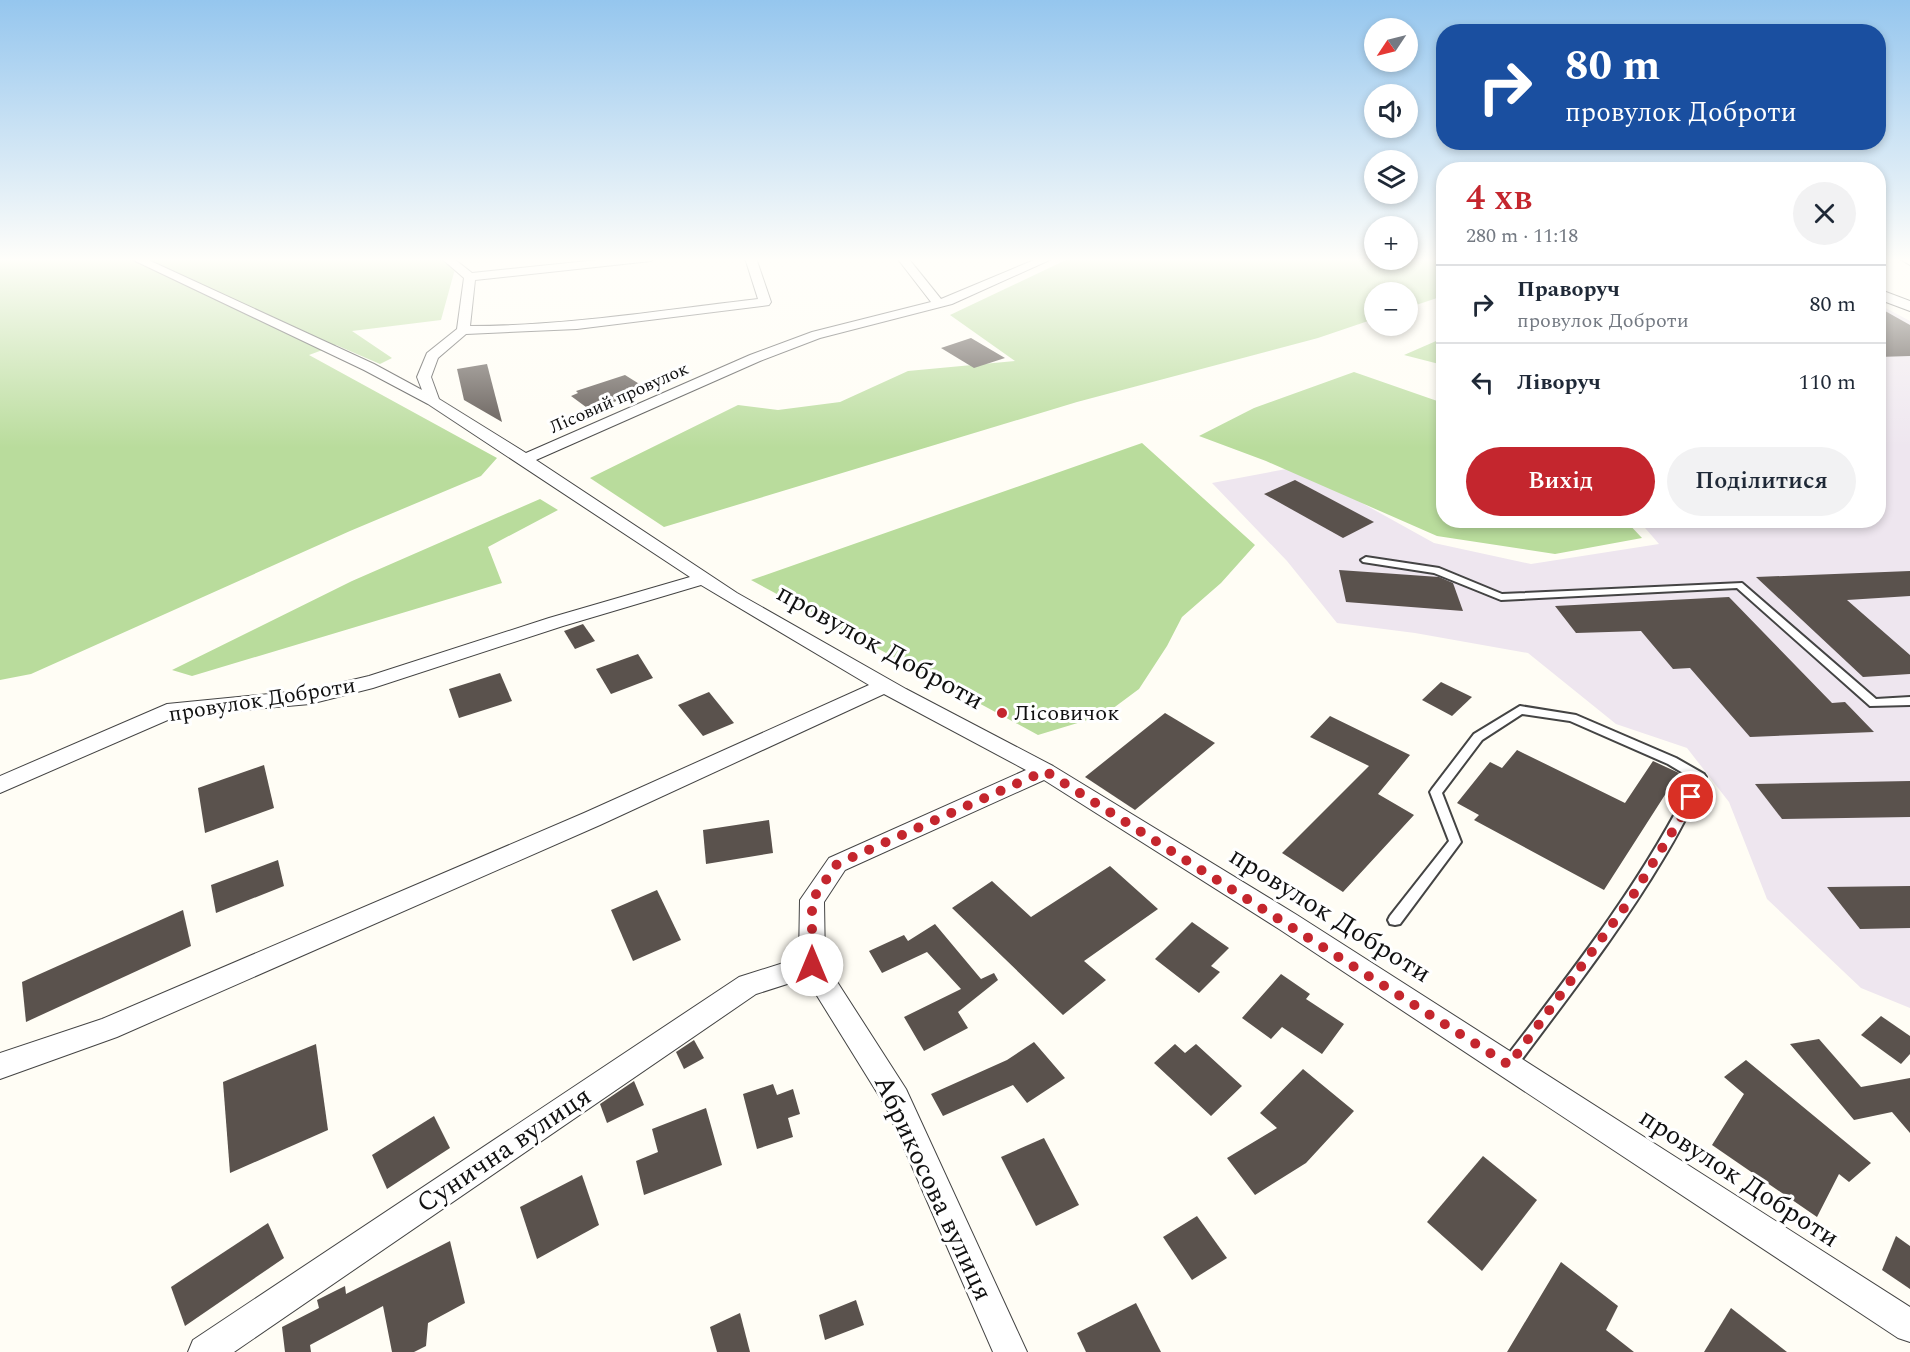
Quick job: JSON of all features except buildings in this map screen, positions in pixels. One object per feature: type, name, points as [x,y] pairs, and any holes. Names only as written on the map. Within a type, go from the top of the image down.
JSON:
[{"type":"street","points":[[270,321],[369,367],[433,401],[525,459]]},
{"type":"street","points":[[463,330],[464,321]]},
{"type":"street","points":[[433,401],[424,377],[432,356],[463,330],[501,331],[621,321]]},
{"type":"street","name":"Лісовий провулок","points":[[525,459],[755,358],[816,335],[869,321]]},
{"type":"street","name":"провулок Доброти","points":[[525,459],[703,579],[884,686],[1045,771],[1509,1065],[1910,1326]]},
{"type":"street","name":"провулок Доброти","points":[[0,785],[174,709],[310,697],[373,682],[556,622],[703,579]]},
{"type":"street","points":[[0,1066],[108,1029],[592,819],[884,686]]},
{"type":"street","points":[[812,965],[812,900],[837,864],[1045,771]]},
{"type":"street","name":"Сунична вулиця","points":[[205,1352],[748,985],[812,965]]},
{"type":"street","name":"Абрикосова вулиця","points":[[812,965],[896,1098],[1011,1352]]},
{"type":"lane","points":[[1366,560],[1436,570],[1501,597],[1739,585],[1874,703],[1910,701]]},
{"type":"lane","points":[[1395,920],[1455,842],[1436,792],[1478,737],[1520,710],[1572,718],[1672,761],[1700,777],[1682,816],[1630,900],[1509,1065]]},
{"type":"shaded area","points":[[1886,321],[1910,321],[1910,1008],[1861,988],[1767,899],[1729,802],[1687,748],[1616,724],[1528,653],[1415,633],[1337,623],[1287,561],[1212,483],[1297,467],[1434,543],[1531,564],[1659,544],[1645,528],[1886,528]]},
{"type":"green space","points":[[0,321],[432,321],[352,331],[392,358],[380,364],[336,345],[309,355],[497,458],[481,476],[350,531],[31,674],[0,680]]},
{"type":"green space","points":[[959,321],[1364,321],[1318,338],[1077,402],[664,527],[590,478],[738,405],[778,410],[840,402],[908,371],[1015,361]]},
{"type":"green space","points":[[1436,341],[1436,363],[1404,355]]},
{"type":"green space","points":[[1354,372],[1436,401],[1436,528],[1633,528],[1642,538],[1555,554],[1437,536],[1266,461],[1199,436],[1254,408]]},
{"type":"green space","points":[[1142,443],[1255,545],[1221,583],[1182,617],[1167,646],[1139,689],[1104,715],[1038,735],[751,580]]},
{"type":"green space","points":[[540,499],[558,510],[488,547],[502,583],[192,676],[172,670],[352,581]]},
{"type":"place","name":"Лісовичок","points":[[1002,713]]},
{"type":"route","points":[[812,965],[812,900],[837,864],[1045,771],[1288,922],[1509,1065],[1630,900],[1682,816],[1691,797]]}]
